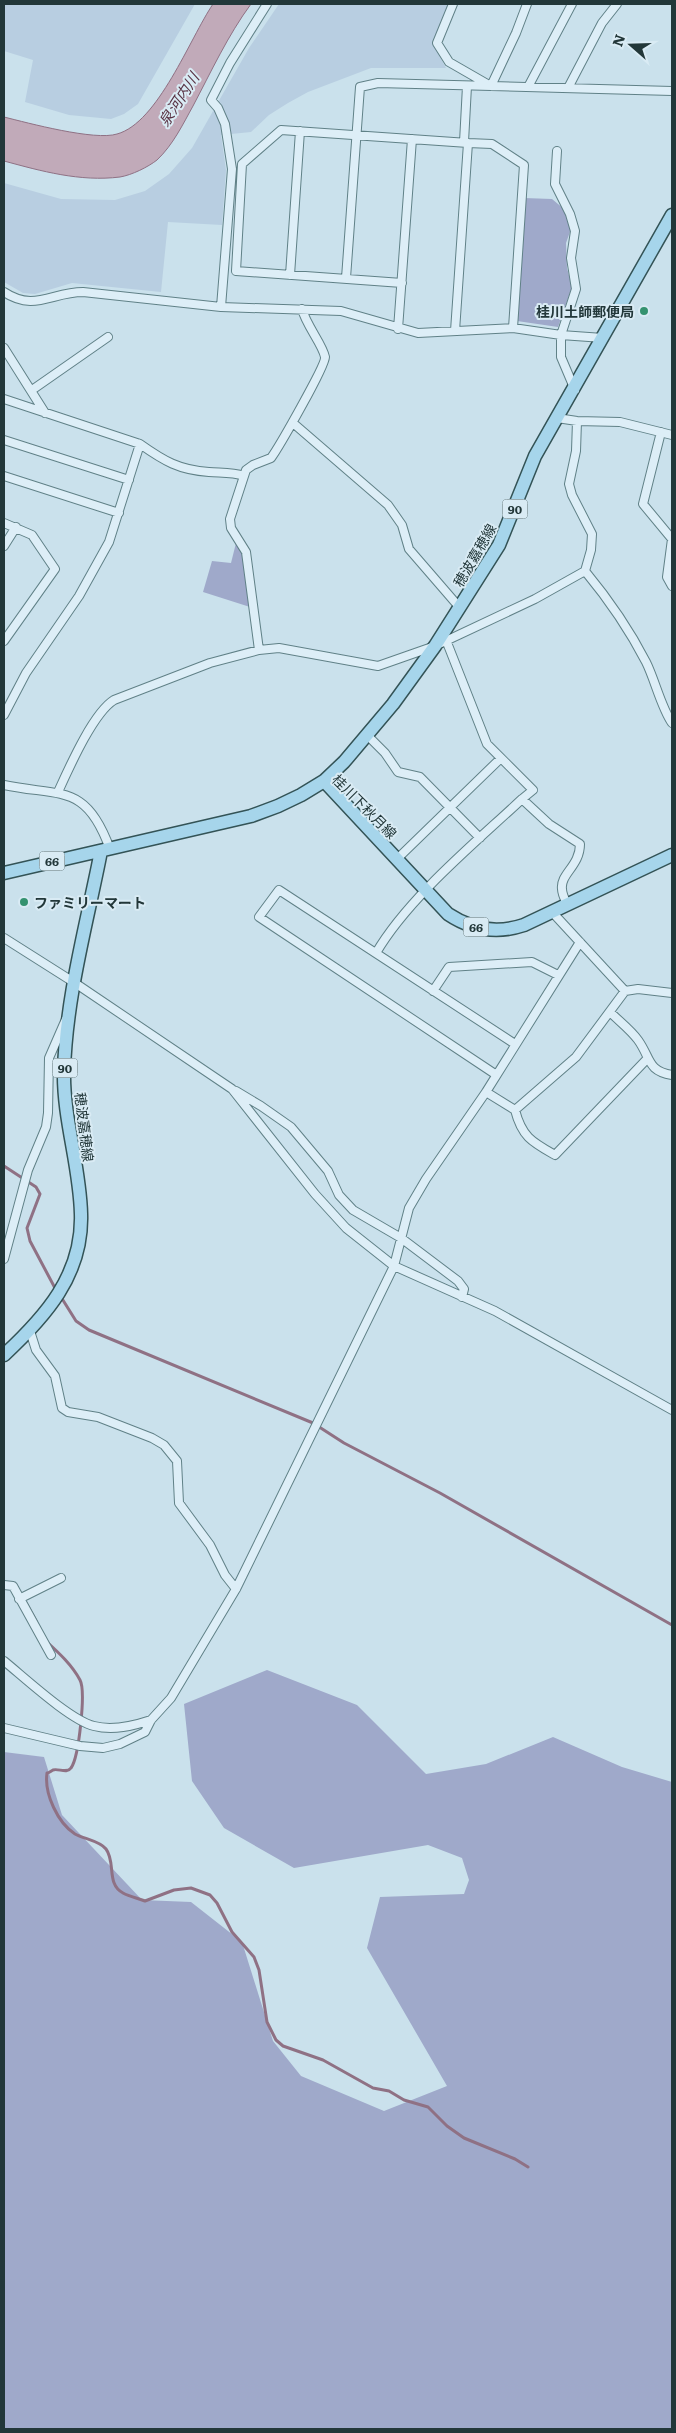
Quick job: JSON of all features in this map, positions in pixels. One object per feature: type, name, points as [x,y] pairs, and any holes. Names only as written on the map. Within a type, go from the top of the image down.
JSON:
[{"type":"main road","name":"穂波嘉穂線","points":[[324,781],[368,736],[441,643],[499,545],[535,456],[575,390],[672,215]]},
{"type":"main road","name":"桂川下秋月線","points":[[4,873],[251,816],[278,806],[324,781],[448,914],[458,921],[485,929],[502,931],[513,929],[552,913],[567,904],[672,855]]},
{"type":"main road","name":"穂波嘉穂線","points":[[4,1355],[30,1331],[53,1304],[64,1285],[79,1238],[81,1214],[65,1095],[68,1015],[105,850]]},
{"type":"street","points":[[221,307],[232,169],[225,124],[218,108],[211,100],[230,63],[267,4]]},
{"type":"street","points":[[453,4],[437,43],[448,62],[491,86]]},
{"type":"street","points":[[491,86],[516,33],[527,4]]},
{"type":"street","points":[[528,87],[572,4]]},
{"type":"street","points":[[568,88],[602,23],[617,4]]},
{"type":"street","points":[[346,278],[360,87],[378,83],[672,91]]},
{"type":"street","points":[[456,331],[466,142],[467,86]]},
{"type":"street","points":[[402,283],[236,271],[242,164],[281,130],[492,144],[524,165],[512,328]]},
{"type":"street","points":[[290,275],[300,131]]},
{"type":"street","points":[[398,329],[412,140]]},
{"type":"street","points":[[557,151],[555,184],[570,214],[575,231],[571,258],[576,289],[561,335],[561,356],[575,390]]},
{"type":"street","points":[[4,292],[25,302],[37,302],[72,292],[83,292],[221,307],[341,311],[398,329],[418,333],[512,328],[561,335],[603,338]]},
{"type":"street","points":[[259,650],[246,552],[231,528],[230,519],[246,470],[271,458],[279,442],[293,424],[304,398],[324,366],[325,357],[305,320],[302,309]]},
{"type":"street","points":[[32,390],[108,337]]},
{"type":"street","points":[[4,348],[45,413]]},
{"type":"street","points":[[4,399],[140,444],[169,464],[188,470],[236,473],[244,476]]},
{"type":"street","points":[[558,418],[577,421],[620,422],[672,435]]},
{"type":"street","points":[[58,792],[86,736],[108,703],[210,663],[259,650],[280,648],[378,666],[441,643],[534,599],[585,571],[591,550],[592,534],[569,484],[576,451],[577,421]]},
{"type":"street","points":[[293,424],[388,505],[402,525],[409,549],[460,608]]},
{"type":"street","points":[[661,432],[643,504],[672,539],[667,577],[672,586]]},
{"type":"street","points":[[4,440],[129,480]]},
{"type":"street","points":[[4,711],[26,673],[97,566],[109,542],[140,444]]},
{"type":"street","points":[[4,476],[119,512]]},
{"type":"street","points":[[4,523],[32,535],[55,569],[4,641]]},
{"type":"street","points":[[4,546],[16,527]]},
{"type":"street","points":[[585,571],[609,599],[626,625],[645,661],[672,723]]},
{"type":"street","points":[[376,953],[382,942],[426,890],[532,790],[487,744],[441,643]]},
{"type":"street","points":[[368,736],[385,753],[398,772],[420,777],[480,838]]},
{"type":"street","points":[[397,859],[500,759]]},
{"type":"street","points":[[4,785],[58,792],[86,806],[96,816],[105,850]]},
{"type":"street","points":[[522,799],[549,824],[580,844],[580,855],[564,877],[561,888],[567,904]]},
{"type":"street","points":[[495,1074],[259,917],[279,890],[514,1044]]},
{"type":"street","points":[[552,913],[625,991]]},
{"type":"street","points":[[4,938],[291,1127],[328,1171],[339,1195],[353,1210],[401,1238],[458,1281],[464,1289],[462,1297]]},
{"type":"street","points":[[4,1728],[80,1746],[103,1748],[120,1744],[145,1732],[151,1720],[173,1695],[236,1588],[394,1266],[409,1208],[486,1092],[495,1074],[580,942]]},
{"type":"street","points":[[433,990],[449,966],[532,962],[558,975]]},
{"type":"street","points":[[516,1110],[576,1057],[625,991],[638,989],[672,993]]},
{"type":"street","points":[[610,1012],[638,1040],[656,1070],[672,1075]]},
{"type":"street","points":[[4,1259],[28,1170],[46,1127],[49,1058],[68,1015]]},
{"type":"street","points":[[486,1092],[516,1110],[519,1124],[528,1140],[555,1155],[648,1059]]},
{"type":"street","points":[[232,1089],[321,1201],[346,1228],[394,1266],[495,1311],[672,1410]]},
{"type":"street","points":[[30,1331],[36,1350],[55,1376],[62,1408],[68,1412],[98,1417],[152,1438],[164,1446],[177,1461],[179,1504],[210,1545],[225,1575],[236,1588]]},
{"type":"street","points":[[19,1599],[61,1578]]},
{"type":"street","points":[[4,1585],[13,1586],[51,1655]]},
{"type":"street","points":[[4,1661],[77,1718],[94,1726],[110,1728],[132,1726],[151,1720]]},
{"type":"shaded area","points":[[4,4],[195,4],[138,104],[124,114],[111,119],[69,115],[25,102],[33,60],[4,51]]},
{"type":"shaded area","points":[[279,4],[449,4],[433,44],[446,68],[371,68],[308,92],[269,115],[251,132],[221,135],[226,170],[222,225],[168,222],[161,292],[72,283],[35,294],[23,293],[4,282],[4,183],[61,199],[115,200],[145,191],[169,174],[192,148],[249,48]]},
{"type":"shaded area","points":[[524,198],[552,199],[564,209],[571,229],[566,243],[567,268],[572,287],[558,327],[517,321]]},
{"type":"shaded area","points":[[236,543],[243,553],[250,607],[203,592],[212,561],[231,563]]},
{"type":"shaded area","points":[[267,1670],[357,1705],[426,1774],[486,1764],[553,1737],[622,1767],[672,1782],[672,2429],[4,2428],[4,1752],[44,1757],[62,1815],[142,1900],[191,1902],[242,1942],[273,2041],[301,2076],[384,2111],[447,2086],[367,1948],[380,1897],[464,1894],[469,1880],[462,1858],[428,1845],[294,1868],[224,1828],[192,1781],[184,1704]]},
{"type":"water","name":"泉河内川","points":[[213,4],[251,4],[227,41],[177,134],[157,160],[145,168],[130,174],[105,178],[61,175],[4,161],[4,117],[93,135],[107,136],[117,134],[132,127],[146,114],[172,78]]},
{"type":"waterway","points":[[4,1166],[36,1187],[40,1194],[27,1228],[30,1241],[56,1290]]},
{"type":"waterway","points":[[61,1297],[76,1321],[89,1330],[313,1423],[344,1443],[440,1493],[672,1625]]},
{"type":"waterway","points":[[26,1603],[36,1621]]},
{"type":"waterway","points":[[47,1642],[73,1669],[82,1686],[82,1710],[74,1762],[69,1770],[53,1770],[47,1773],[50,1799],[63,1823],[69,1829],[75,1834],[100,1844],[106,1849],[109,1854],[113,1879],[118,1889],[145,1901],[174,1890],[191,1888],[210,1895],[217,1903],[232,1932],[254,1957],[259,1970],[267,2022],[276,2040],[283,2046],[323,2060],[373,2088],[389,2091],[404,2100],[428,2107],[447,2126],[464,2138],[515,2159],[528,2167]]},
{"type":"place","name":"桂川土師郵便局","points":[[644,311]]},
{"type":"place","name":"ファミリーマート","points":[[24,902]]}]
